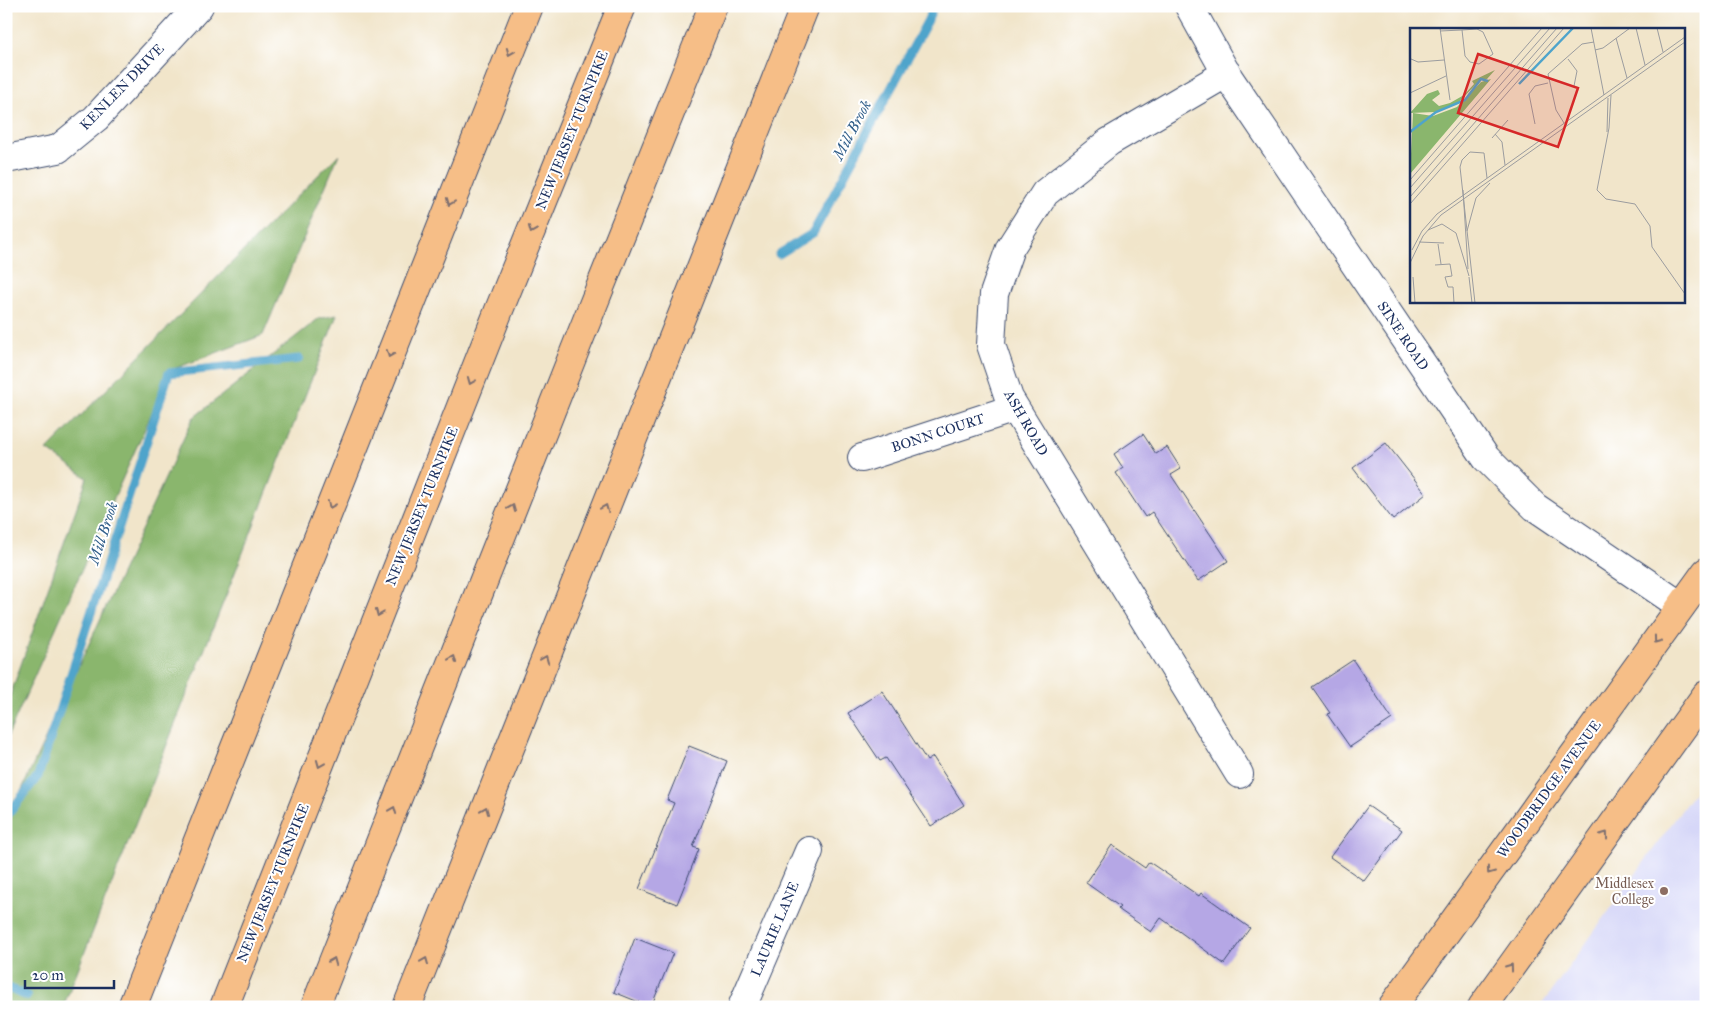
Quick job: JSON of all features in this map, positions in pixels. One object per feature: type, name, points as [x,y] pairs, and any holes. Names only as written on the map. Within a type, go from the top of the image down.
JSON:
[{"type":"main road","points":[[132,1007],[528,6]]},
{"type":"main road","name":"NEW JERSEY TURNPIKE","points":[[224,1007],[622,6]]},
{"type":"main road","points":[[315,1007],[573,354],[713,6]]},
{"type":"main road","points":[[408,1007],[805,6]]},
{"type":"main road","name":"WOODBRIDGE AVENUE","points":[[1392,1007],[1706,572]]},
{"type":"main road","points":[[1482,1007],[1706,695]]},
{"type":"street","name":"KENLEN DRIVE","points":[[6,159],[58,150],[96,118],[199,6]]},
{"type":"street","name":"SINE ROAD","points":[[1189,6],[1229,78],[1486,458],[1534,507],[1681,606]]},
{"type":"street","name":"ASH ROAD","points":[[1227,73],[1109,142],[1045,193],[1010,248],[994,294],[991,344],[1009,398],[1239,774]]},
{"type":"street","name":"BONN COURT","points":[[862,458],[1015,408]]},
{"type":"street","name":"LAURIE LANE","points":[[742,1007],[809,850]]},
{"type":"shaded area","name":"Middlesex College","points":[[1706,776],[1706,1007],[1540,1007]]},
{"type":"green space","points":[[339,154],[263,335],[171,370],[6,740],[6,707],[87,478],[47,450]]},
{"type":"green space","points":[[337,315],[63,1007],[6,1007],[6,824],[193,418],[318,319]]},
{"type":"building","points":[[1143,434],[1156,454],[1167,447],[1181,469],[1171,475],[1228,561],[1198,581],[1152,512],[1145,517],[1116,473],[1123,468],[1114,454]]},
{"type":"building","points":[[1386,443],[1426,494],[1393,520],[1353,468]]},
{"type":"building","points":[[1353,660],[1392,719],[1350,747],[1327,714],[1330,713],[1312,687]]},
{"type":"building","points":[[882,691],[927,761],[933,757],[964,805],[931,826],[886,758],[880,761],[848,713]]},
{"type":"building","points":[[689,746],[727,761],[693,847],[699,849],[677,904],[639,889],[674,803],[667,800]]},
{"type":"building","points":[[1368,806],[1402,830],[1364,881],[1330,857]]},
{"type":"building","points":[[1112,845],[1145,868],[1149,862],[1199,896],[1201,893],[1250,928],[1224,964],[1161,918],[1151,932],[1086,883]]},
{"type":"building","points":[[635,938],[673,953],[651,1007],[614,992]]},
{"type":"waterway","name":"Mill Brook","points":[[779,254],[813,233],[928,20],[933,6]]},
{"type":"waterway","name":"Mill Brook","points":[[6,817],[38,776],[169,373],[299,359]]},
{"type":"waterway","points":[[6,987],[27,996]]},
{"type":"place","name":"Middlesex College","points":[[1664,891]]}]
